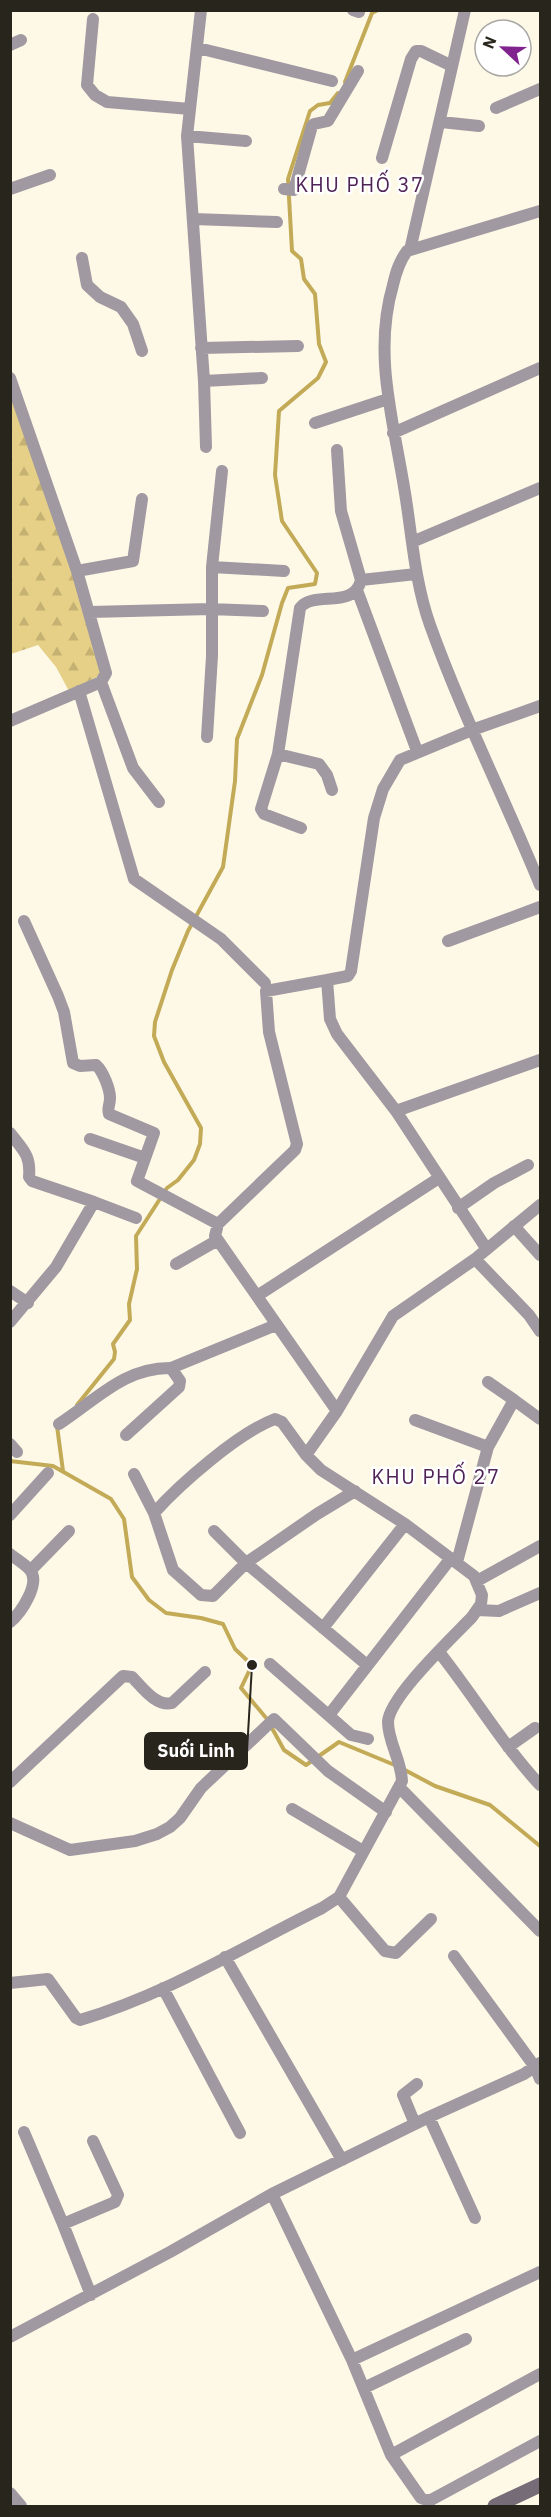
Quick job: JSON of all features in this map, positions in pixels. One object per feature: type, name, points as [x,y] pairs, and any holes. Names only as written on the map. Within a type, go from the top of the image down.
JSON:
[{"type":"street","points":[[201,10],[187,136],[204,381],[206,447]]},
{"type":"street","points":[[410,250],[465,10]]},
{"type":"street","points":[[93,19],[87,85],[95,95],[107,102],[190,109]]},
{"type":"street","points":[[198,48],[332,81]]},
{"type":"street","points":[[382,158],[411,59],[416,51],[422,51],[452,66]]},
{"type":"street","points":[[289,190],[312,126],[328,121],[358,71]]},
{"type":"street","points":[[495,108],[540,89]]},
{"type":"street","points":[[441,122],[480,126]]},
{"type":"street","points":[[187,136],[246,141]]},
{"type":"street","points":[[10,189],[50,175]]},
{"type":"street","points":[[540,211],[410,250],[400,260],[388,303],[383,336],[388,399],[416,574],[430,624],[472,730],[540,885]]},
{"type":"street","points":[[194,219],[278,222]]},
{"type":"street","points":[[82,258],[87,285],[100,297],[122,307],[133,324],[142,351]]},
{"type":"street","points":[[201,348],[298,346]]},
{"type":"street","points":[[393,432],[540,368]]},
{"type":"street","points":[[10,378],[77,570],[105,667],[105,678],[101,682],[10,721]]},
{"type":"street","points":[[204,381],[262,378]]},
{"type":"street","points":[[315,423],[388,399]]},
{"type":"street","points":[[337,450],[341,511],[359,585],[417,752]]},
{"type":"street","points":[[207,737],[212,656],[210,609],[212,567],[222,471]]},
{"type":"street","points":[[412,542],[540,488]]},
{"type":"street","points":[[77,570],[133,561],[142,499]]},
{"type":"street","points":[[212,567],[284,571]]},
{"type":"street","points":[[301,828],[264,814],[261,809],[278,754],[300,608],[308,602],[342,597],[359,585],[416,574]]},
{"type":"street","points":[[90,612],[210,609],[263,611]]},
{"type":"street","points":[[101,682],[133,768],[159,802]]},
{"type":"street","points":[[79,691],[134,879],[221,939],[265,983]]},
{"type":"street","points":[[337,1411],[215,1236],[218,1224],[295,1150],[297,1144],[269,1032],[266,991],[348,976],[351,971],[374,818],[383,789],[400,760],[472,730],[540,706]]},
{"type":"street","points":[[278,754],[320,764],[332,790]]},
{"type":"street","points":[[448,941],[540,907]]},
{"type":"street","points":[[24,921],[64,1012],[73,1062],[80,1066],[96,1065],[102,1071],[110,1097],[107,1110],[109,1114],[154,1133],[137,1181],[218,1224]]},
{"type":"street","points":[[327,980],[330,1019],[337,1034],[396,1112],[486,1248]]},
{"type":"street","points":[[396,1112],[540,1060]]},
{"type":"street","points":[[10,1133],[28,1156],[29,1177],[32,1181],[136,1218]]},
{"type":"street","points":[[90,1139],[145,1158]]},
{"type":"street","points":[[459,1208],[494,1183],[528,1166]]},
{"type":"street","points":[[257,1296],[439,1178]]},
{"type":"street","points":[[10,1322],[56,1267],[94,1202]]},
{"type":"street","points":[[306,1455],[337,1411],[393,1316],[475,1259],[540,1205]]},
{"type":"street","points":[[514,1226],[540,1255]]},
{"type":"street","points":[[176,1264],[218,1240]]},
{"type":"street","points":[[475,1259],[529,1316],[540,1331]]},
{"type":"street","points":[[10,1292],[28,1303]]},
{"type":"street","points":[[59,1424],[130,1376],[153,1368],[171,1368],[276,1325]]},
{"type":"street","points":[[126,1435],[179,1387],[180,1381],[171,1368]]},
{"type":"street","points":[[488,1382],[540,1419]]},
{"type":"street","points":[[329,1715],[367,1665],[454,1560],[488,1447],[514,1400]]},
{"type":"street","points":[[10,1983],[48,1979],[76,2018],[80,2020],[112,2011],[163,1988],[322,1908],[339,1897],[401,1784],[402,1766],[388,1725],[394,1702],[477,1610],[482,1595],[477,1581],[454,1560],[405,1524],[321,1470],[306,1455],[282,1422],[275,1419],[231,1446],[194,1474],[154,1513]]},
{"type":"street","points":[[415,1420],[488,1447]]},
{"type":"street","points":[[10,1515],[48,1473]]},
{"type":"street","points":[[134,1474],[154,1513],[173,1570],[201,1595],[213,1596],[246,1563],[355,1491]]},
{"type":"street","points":[[323,1628],[405,1524]]},
{"type":"street","points":[[10,1622],[26,1604],[32,1588],[31,1570],[69,1531]]},
{"type":"street","points":[[214,1531],[246,1563],[367,1665]]},
{"type":"street","points":[[477,1581],[540,1546]]},
{"type":"street","points":[[10,1554],[31,1570]]},
{"type":"street","points":[[477,1610],[499,1611],[540,1593]]},
{"type":"street","points":[[439,1652],[467,1687],[508,1747],[540,1785]]},
{"type":"street","points":[[270,1664],[351,1735],[368,1739]]},
{"type":"street","points":[[10,1782],[123,1676],[132,1677],[158,1702],[166,1704],[172,1702],[205,1672]]},
{"type":"street","points":[[10,1823],[70,1850],[135,1841],[157,1834],[180,1818],[201,1788],[274,1719],[321,1764],[386,1812]]},
{"type":"street","points":[[508,1747],[535,1728]]},
{"type":"street","points":[[401,1784],[540,1931]]},
{"type":"street","points":[[292,1809],[363,1851]]},
{"type":"street","points":[[339,1897],[385,1951],[392,1953],[396,1953],[431,1920]]},
{"type":"street","points":[[454,1956],[538,2065],[540,2079]]},
{"type":"street","points":[[225,1957],[342,2160]]},
{"type":"street","points":[[163,1988],[240,2133]]},
{"type":"street","points":[[10,2337],[91,2295],[272,2194],[538,2065]]},
{"type":"street","points":[[415,2124],[403,2095],[417,2084]]},
{"type":"street","points":[[429,2117],[475,2218]]},
{"type":"street","points":[[24,2132],[91,2295]]},
{"type":"street","points":[[63,2224],[115,2202],[117,2198],[118,2195],[93,2141]]},
{"type":"street","points":[[272,2194],[364,2388],[392,2455],[421,2498],[429,2500],[540,2441]]},
{"type":"street","points":[[351,2360],[540,2272]]},
{"type":"street","points":[[364,2388],[466,2339]]},
{"type":"street","points":[[392,2455],[540,2374]]},
{"type":"street","points":[[495,2506],[540,2485]]},
{"type":"street","points":[[10,2493],[21,2506]]},
{"type":"green space","points":[[10,391],[73,572],[101,675],[69,691],[56,667],[38,645],[11,654]]},
{"type":"waterway","points":[[345,82],[372,13],[378,10]]},
{"type":"waterway","points":[[77,1405],[114,1359],[113,1344],[130,1320],[129,1304],[137,1269],[136,1236],[167,1188],[178,1180],[194,1160],[200,1144],[201,1128],[164,1062],[154,1036],[155,1022],[188,931],[223,867],[235,781],[237,739],[262,675],[282,603],[288,588],[315,584],[317,573],[282,521],[275,475],[279,411],[318,378],[326,362],[319,344],[315,294],[304,279],[301,259],[292,251],[288,179],[310,111],[318,105],[330,103],[338,93]]},
{"type":"waterway","points":[[57,1426],[63,1471]]},
{"type":"waterway","points":[[10,1461],[53,1466],[111,1499],[124,1519],[132,1577],[149,1600],[166,1613],[223,1624],[235,1649],[252,1665],[241,1688],[267,1719],[284,1750],[306,1765],[339,1742],[397,1766]]},
{"type":"waterway","points":[[403,1769],[435,1786],[490,1805],[540,1846]]},
{"type":"place","name":"Suối Linh","points":[[252,1665]]},
{"type":"district","name":"KHU PHỐ 37","points":[[360,185]]},
{"type":"district","name":"KHU PHỐ 27","points":[[436,1477]]}]
